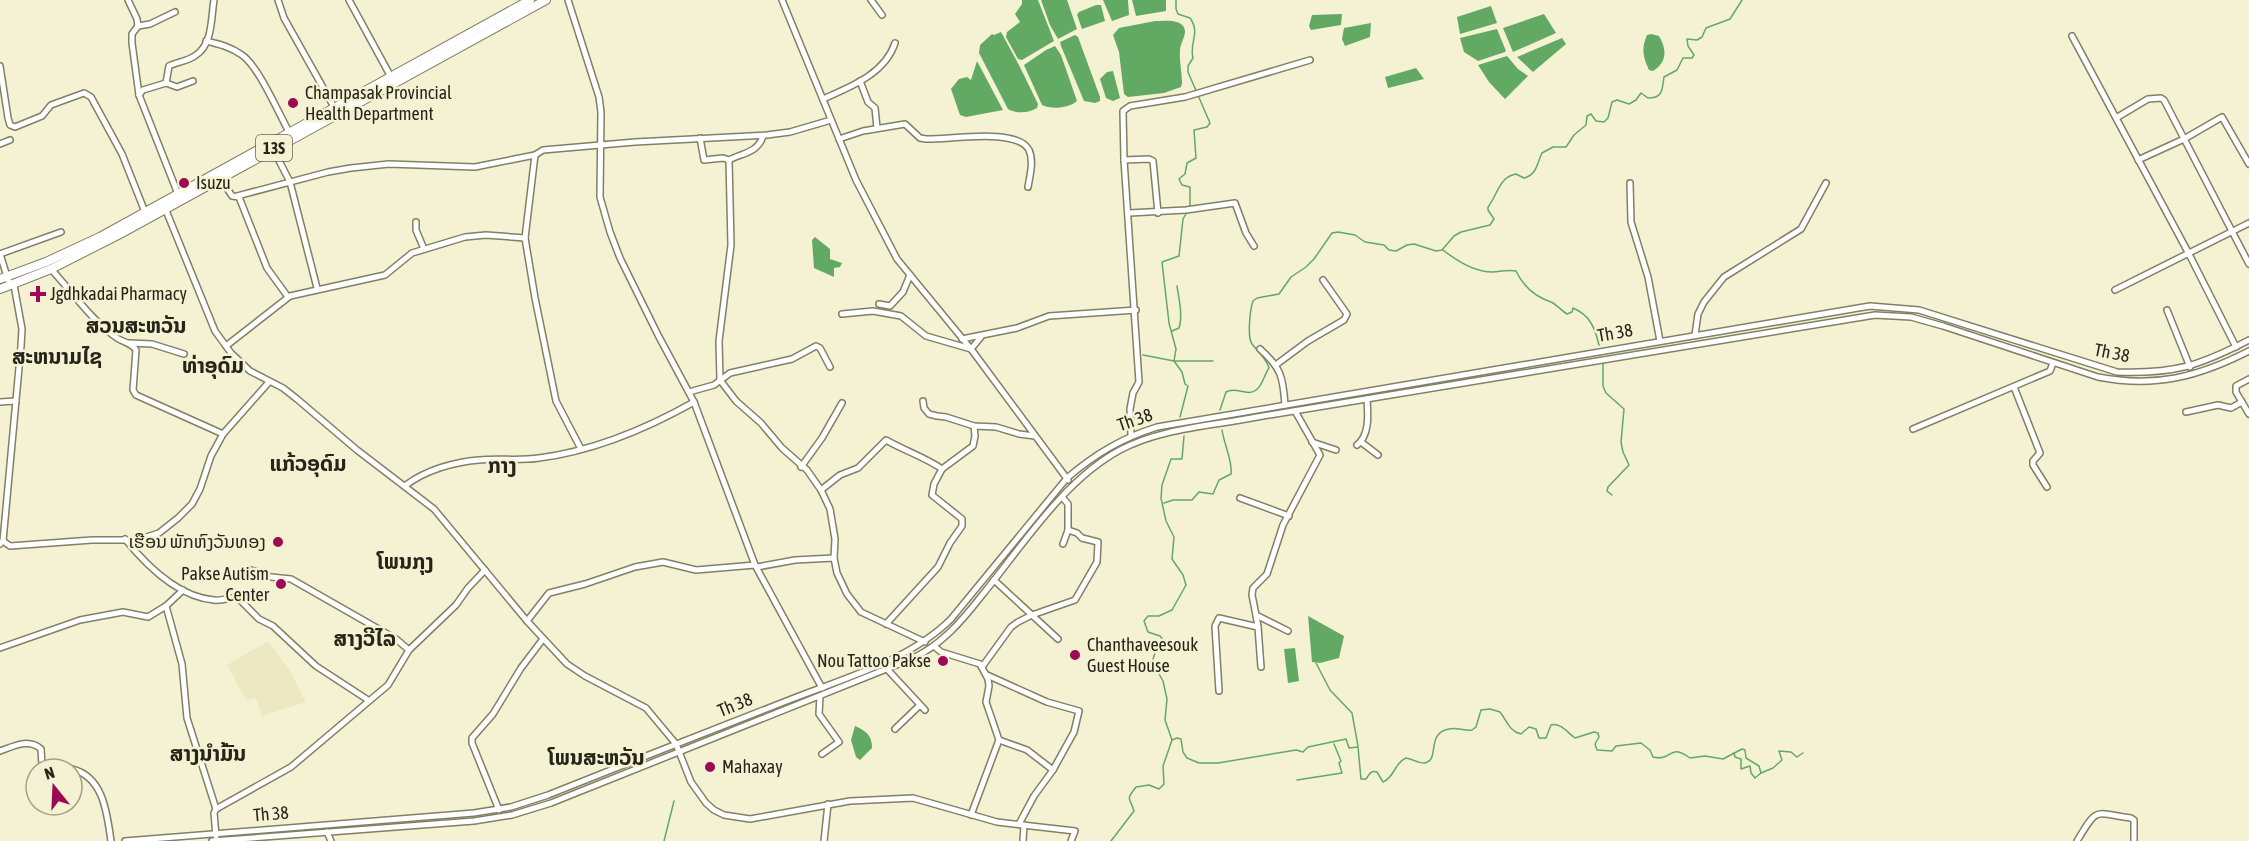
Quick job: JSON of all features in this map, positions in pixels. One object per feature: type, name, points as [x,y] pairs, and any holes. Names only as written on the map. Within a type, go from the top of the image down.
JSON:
[{"type":"highway","name":"13S","points":[[0,289],[51,269],[219,176],[273,149],[530,0]]},
{"type":"highway","name":"13S","points":[[4,278],[57,257],[146,212],[164,206],[178,194],[219,176],[334,107],[393,80],[546,0]]},
{"type":"street","points":[[128,0],[138,26]]},
{"type":"street","points":[[166,83],[169,66],[196,56],[206,41],[210,33],[213,0]]},
{"type":"street","points":[[278,0],[284,18],[334,107]]},
{"type":"street","points":[[349,0],[393,80]]},
{"type":"street","points":[[568,0],[599,97],[600,197],[610,232],[620,258],[658,335],[694,402],[756,566],[822,687],[823,695],[819,714],[839,742],[822,754]]},
{"type":"street","points":[[782,0],[856,180],[897,259],[970,349],[1073,486]]},
{"type":"street","points":[[871,0],[882,15]]},
{"type":"street","points":[[175,12],[150,24],[138,26],[132,34],[132,43],[139,95],[178,194]]},
{"type":"street","points":[[2072,36],[2238,346],[2247,352],[2249,359]]},
{"type":"street","points":[[206,41],[222,45],[244,56],[259,76],[289,132]]},
{"type":"street","points":[[823,99],[872,74],[890,54],[895,43]]},
{"type":"street","points":[[1131,435],[1130,409],[1133,393],[1139,382],[1122,115],[1126,108],[1197,93],[1310,60]]},
{"type":"street","points":[[0,66],[8,118],[10,125],[15,128],[42,116],[51,105],[84,93],[90,97],[122,154],[146,212]]},
{"type":"street","points":[[139,95],[143,90],[166,83],[177,87],[193,81]]},
{"type":"street","points":[[860,81],[868,102],[875,108],[877,128]]},
{"type":"street","points":[[2116,118],[2148,99],[2161,98],[2249,264]]},
{"type":"street","points":[[2138,160],[2184,139],[2222,117],[2249,164]]},
{"type":"street","points":[[219,176],[232,195],[237,196],[328,172],[367,166],[399,164],[475,167],[535,155],[543,150],[600,144],[763,136],[790,132],[831,120]]},
{"type":"street","points":[[840,139],[877,128],[908,124],[918,136],[926,139],[998,136],[1018,140],[1028,149],[1031,157],[1028,187]]},
{"type":"street","points":[[700,138],[704,160],[723,158],[729,160],[753,151],[762,142],[763,136]]},
{"type":"street","points":[[0,144],[10,140]]},
{"type":"street","points":[[273,149],[290,182],[317,288]]},
{"type":"street","points":[[535,155],[525,238],[556,401],[581,448]]},
{"type":"street","points":[[1124,160],[1149,159],[1153,161],[1158,213]]},
{"type":"street","points":[[729,160],[731,245],[719,341],[720,380],[736,401],[761,423],[801,467],[807,470],[821,490],[830,509],[835,539],[834,558],[841,582],[861,612],[925,642]]},
{"type":"street","points":[[1630,183],[1631,222],[1650,288],[1660,341]]},
{"type":"street","points":[[1695,335],[1698,314],[1704,302],[1724,277],[1801,229],[1826,183]]},
{"type":"street","points":[[237,196],[267,268],[288,297]]},
{"type":"street","points":[[1129,213],[1158,213],[1235,203],[1246,233],[1254,246]]},
{"type":"street","points":[[164,206],[212,325],[226,346],[250,371],[283,388],[357,450],[434,508],[543,639],[573,669],[646,708],[676,744],[691,782],[714,810],[724,815],[750,819],[828,804],[913,798],[997,822],[1075,831],[1071,841]]},
{"type":"street","points":[[416,222],[416,230],[424,249]]},
{"type":"street","points":[[2115,290],[2249,223]]},
{"type":"street","points":[[61,232],[0,254],[4,278],[12,286],[22,329],[2,543],[10,546],[137,540],[150,537],[170,525],[188,508],[199,492],[211,456],[224,434],[269,382]]},
{"type":"street","points":[[226,346],[288,297],[317,288],[385,275],[407,257],[424,249],[474,236],[525,238]]},
{"type":"street","points":[[51,269],[117,338],[129,342],[152,344],[184,354]]},
{"type":"street","points":[[879,304],[890,306],[903,292],[910,276]]},
{"type":"street","points":[[1276,364],[1308,341],[1344,320],[1347,314],[1323,280]]},
{"type":"street","name":"Th 38","points":[[125,841],[499,810],[548,795],[822,687],[907,652],[925,642],[943,627],[1067,478],[1101,451],[1131,435],[1179,422],[1870,306],[1919,310],[2117,372],[2154,372],[2190,367],[2249,340]]},
{"type":"street","points":[[2167,309],[2190,367]]},
{"type":"street","points":[[962,339],[1017,328],[1049,316],[1136,310]]},
{"type":"street","points":[[842,314],[873,311],[901,316],[926,336],[970,349]]},
{"type":"street","name":"Th 38","points":[[214,841],[266,839],[474,821],[512,815],[550,803],[887,669],[924,653],[949,633],[1062,497],[1105,459],[1135,443],[1181,431],[1875,315],[1911,318],[1932,323],[2098,377],[2141,382],[2175,380],[2205,372],[2247,352]]},
{"type":"street","points":[[970,349],[981,337]]},
{"type":"street","points":[[129,342],[136,350],[134,393],[224,434]]},
{"type":"street","points":[[689,392],[714,385],[730,374],[792,359],[816,346],[820,348],[830,367]]},
{"type":"street","points":[[1260,349],[1276,364],[1283,384],[1285,405]]},
{"type":"street","points":[[1913,429],[2014,387],[2050,370],[2053,363]]},
{"type":"street","points":[[1522,364],[1524,372]]},
{"type":"street","points":[[2249,379],[2236,386],[2236,392],[2249,414]]},
{"type":"street","points":[[2014,387],[2040,453],[2033,461],[2033,465],[2047,487]]},
{"type":"street","points":[[1367,399],[1367,428],[1359,444],[1378,455]]},
{"type":"street","points":[[0,402],[16,401]]},
{"type":"street","points":[[923,401],[924,408],[929,414],[974,426],[996,427],[1035,436]]},
{"type":"street","points":[[406,485],[419,477],[462,462],[539,458],[581,448],[634,432],[694,402]]},
{"type":"street","points":[[2186,411],[2218,405],[2231,408],[2242,402]]},
{"type":"street","points":[[801,467],[843,403]]},
{"type":"street","points":[[1256,410],[1257,417]]},
{"type":"street","points":[[1261,667],[1253,588],[1267,574],[1282,529],[1320,455],[1295,411]]},
{"type":"street","points":[[886,624],[938,567],[962,526],[962,519],[933,495],[934,484],[942,469],[973,446],[974,426]]},
{"type":"street","points":[[821,490],[840,475],[858,468],[886,440],[920,458],[928,459],[942,469]]},
{"type":"street","points":[[1311,442],[1336,450]]},
{"type":"street","points":[[1062,497],[1068,504],[1068,530],[1063,544]]},
{"type":"street","points":[[1240,498],[1289,516]]},
{"type":"street","points":[[982,667],[1011,627],[1032,615],[1075,600],[1097,562],[1098,542],[1082,538],[1077,533],[1068,530]]},
{"type":"street","points":[[124,539],[164,579],[183,590],[215,600],[237,597],[259,619],[273,626],[316,666],[368,700]]},
{"type":"street","points":[[528,621],[549,593],[582,585],[634,567],[663,562],[696,570],[834,558]]},
{"type":"street","points":[[251,570],[271,578],[291,579],[396,639],[409,650]]},
{"type":"street","points":[[216,809],[291,766],[388,685],[409,650],[456,605],[485,570]]},
{"type":"street","points":[[994,580],[1058,639]]},
{"type":"street","points":[[0,648],[80,620],[123,612],[148,617],[166,606],[183,590]]},
{"type":"street","points":[[166,606],[182,664],[187,718],[216,809],[214,841]]},
{"type":"street","points":[[1257,615],[1288,631]]},
{"type":"street","points":[[1219,691],[1215,626],[1217,620],[1219,618],[1258,627]]},
{"type":"street","points":[[943,627],[949,633]]},
{"type":"street","points":[[499,810],[472,738],[493,714],[521,668],[543,639]]},
{"type":"street","points":[[934,646],[941,652],[972,661],[982,667],[987,675],[989,686],[986,702],[999,740],[971,815]]},
{"type":"street","points":[[887,669],[926,710]]},
{"type":"street","points":[[987,675],[1047,702],[1079,711],[1074,732],[1053,770],[1034,795],[1021,824],[1023,841]]},
{"type":"street","points":[[895,729],[920,705]]},
{"type":"street","points":[[999,740],[1027,750],[1053,770]]},
{"type":"street","points":[[0,751],[27,743],[36,744],[41,749],[42,757]]},
{"type":"street","points":[[84,775],[101,794],[106,807],[111,841]]},
{"type":"street","points":[[824,841],[828,804]]},
{"type":"street","points":[[511,807],[512,815]]},
{"type":"street","points":[[2077,841],[2092,816],[2101,813],[2134,820],[2134,841]]},
{"type":"street","points":[[327,832],[331,841]]},
{"type":"shaded area","points":[[1022,0],[1038,0],[1054,41],[1022,60],[1018,59],[1006,37],[1007,32],[1020,22],[1015,14]]},
{"type":"shaded area","points":[[1041,0],[1067,0],[1077,29],[1058,39]]},
{"type":"shaded area","points":[[1103,0],[1128,0],[1129,15],[1112,21]]},
{"type":"shaded area","points":[[1132,0],[1166,0],[1166,11],[1136,16]]},
{"type":"shaded area","points":[[1096,5],[1101,5],[1105,21],[1082,29],[1077,15]]},
{"type":"shaded area","points":[[1491,6],[1497,23],[1460,34],[1457,17]]},
{"type":"shaded area","points":[[1342,14],[1341,25],[1311,30],[1309,26],[1312,15]]},
{"type":"shaded area","points":[[1544,14],[1556,33],[1513,52],[1503,28]]},
{"type":"shaded area","points":[[1155,21],[1173,21],[1184,27],[1185,33],[1180,53],[1181,87],[1164,93],[1128,97],[1124,94],[1119,52],[1113,35],[1119,28]]},
{"type":"shaded area","points":[[1371,23],[1370,37],[1345,46],[1342,39],[1344,28]]},
{"type":"shaded area","points":[[1497,29],[1505,52],[1478,61],[1464,52],[1460,38]]},
{"type":"shaded area","points":[[1001,32],[1038,104],[1034,110],[1019,112],[1008,109],[979,53],[980,45],[992,34]]},
{"type":"shaded area","points":[[1075,35],[1078,37],[1100,97],[1100,101],[1095,103],[1084,101],[1061,46],[1060,42]]},
{"type":"shaded area","points":[[1647,35],[1659,36],[1664,51],[1661,64],[1653,71],[1649,70],[1643,52]]},
{"type":"shaded area","points":[[1562,38],[1566,44],[1533,72],[1517,57]]},
{"type":"shaded area","points":[[1055,46],[1061,55],[1077,101],[1065,107],[1055,108],[1042,105],[1024,65]]},
{"type":"shaded area","points":[[1507,56],[1518,69],[1528,76],[1505,99],[1489,82],[1478,65]]},
{"type":"shaded area","points":[[977,61],[1003,110],[966,117],[960,115],[951,89],[959,79],[967,77],[971,80]]},
{"type":"shaded area","points":[[1416,68],[1424,79],[1388,88],[1385,77]]},
{"type":"shaded area","points":[[1113,71],[1120,98],[1113,101],[1106,98],[1100,79],[1107,72]]},
{"type":"shaded area","points":[[815,237],[830,249],[830,259],[842,263],[840,267],[834,268],[834,277],[814,268],[812,240]]},
{"type":"shaded area","points":[[1308,616],[1344,636],[1339,658],[1320,663],[1312,662]]},
{"type":"shaded area","points":[[268,641],[290,671],[306,702],[262,716],[256,698],[246,700],[227,665]]},
{"type":"shaded area","points":[[1295,648],[1299,681],[1288,683],[1284,649]]},
{"type":"shaded area","points":[[855,726],[868,734],[872,744],[872,748],[860,760],[856,757],[851,740]]},
{"type":"waterway","points":[[1176,0],[1178,14],[1190,18],[1195,29],[1193,58],[1188,66],[1188,72],[1210,123],[1207,127],[1194,130],[1196,158],[1187,163],[1185,174],[1179,179],[1182,185],[1190,187],[1190,206]]},
{"type":"waterway","points":[[1220,410],[1226,392],[1230,390],[1253,392],[1260,385],[1269,368],[1250,341],[1249,323],[1253,301],[1257,298],[1279,294],[1291,277],[1314,259],[1332,233],[1355,235],[1365,242],[1384,245],[1389,250],[1396,251],[1414,244],[1436,251],[1442,250],[1454,236],[1461,232],[1490,225],[1494,219],[1488,207],[1502,182],[1516,174],[1524,178],[1532,174],[1542,153],[1553,147],[1566,147],[1574,135],[1586,125],[1587,116],[1591,114],[1596,121],[1604,122],[1608,118],[1612,102],[1617,100],[1629,104],[1641,93],[1648,98],[1660,94],[1664,77],[1677,70],[1683,58],[1692,58],[1694,55],[1688,46],[1687,39],[1697,40],[1702,37],[1706,28],[1730,19],[1742,0]]},
{"type":"waterway","points":[[1180,417],[1188,386],[1174,361],[1176,349],[1169,323],[1162,262],[1179,256],[1183,219],[1187,212]]},
{"type":"waterway","points":[[1443,250],[1460,262],[1485,272],[1516,271],[1535,294],[1553,303],[1567,314],[1572,312],[1573,308],[1584,314],[1593,328],[1599,345]]},
{"type":"waterway","points":[[1172,331],[1179,328],[1181,318],[1177,286]]},
{"type":"waterway","points":[[1143,355],[1174,361],[1213,361]]},
{"type":"waterway","points":[[1603,364],[1603,386],[1606,393],[1624,409],[1621,442],[1629,465],[1608,487],[1607,491],[1612,495]]},
{"type":"waterway","points":[[1164,503],[1173,500],[1192,500],[1199,492],[1213,494],[1219,480],[1231,474],[1231,464],[1222,430]]},
{"type":"waterway","points":[[1111,841],[1134,811],[1129,797],[1136,787],[1149,785],[1159,789],[1164,784],[1163,766],[1172,740],[1165,720],[1167,699],[1163,681],[1153,659],[1155,653],[1165,645],[1165,642],[1160,636],[1148,632],[1144,621],[1148,616],[1159,616],[1172,610],[1186,585],[1183,575],[1172,559],[1174,537],[1166,521],[1161,498],[1162,485],[1171,459],[1182,459],[1184,436]]},
{"type":"waterway","points":[[1316,663],[1330,690],[1352,713],[1358,746]]},
{"type":"waterway","points":[[1172,740],[1181,739],[1183,752],[1187,758],[1199,763],[1218,763],[1296,750],[1303,752],[1308,747],[1346,739],[1349,748],[1358,747],[1361,779],[1366,779],[1370,773],[1377,772],[1383,782],[1406,758],[1422,763],[1429,761],[1437,736],[1452,729],[1472,730],[1476,727],[1481,710],[1490,709],[1500,712],[1511,728],[1521,734],[1529,727],[1536,729],[1539,738],[1546,738],[1551,725],[1554,724],[1561,726],[1575,738],[1594,732],[1598,733],[1599,737],[1595,744],[1597,750],[1612,751],[1616,746],[1641,743],[1650,750],[1653,757],[1659,758],[1678,752],[1690,758],[1705,756],[1723,759],[1742,749],[1745,750],[1746,758],[1759,766],[1761,773]]},
{"type":"waterway","points":[[1297,780],[1342,773],[1339,763],[1341,761],[1334,744]]},
{"type":"waterway","points":[[1734,753],[1735,757],[1741,759],[1741,769],[1750,766],[1755,778],[1782,760],[1779,751],[1791,752],[1797,757],[1803,753]]},
{"type":"waterway","points":[[664,841],[674,801]]},
{"type":"place","name":"Champasak Provincial Health Department","points":[[293,103]]},
{"type":"place","name":"Isuzu","points":[[184,183]]},
{"type":"place","name":"Jgdhkadai Pharmacy","points":[[38,294]]},
{"type":"place","name":"ເຮືອນ ພັກຫົງວັນທອງ","points":[[278,542]]},
{"type":"place","name":"Pakse Autism Center","points":[[281,584]]},
{"type":"place","name":"Chanthaveesouk Guest House","points":[[1075,655]]},
{"type":"place","name":"Nou Tattoo Pakse","points":[[943,661]]},
{"type":"place","name":"Mahaxay","points":[[710,767]]},
{"type":"district","name":"ສວນສະຫວັນ","points":[[136,326]]},
{"type":"district","name":"ສະຫນາມໄຊ","points":[[57,357]]},
{"type":"district","name":"ທ່າອຸດົມ","points":[[213,366]]},
{"type":"district","name":"ແກ້ວອຸດົມ","points":[[308,464]]},
{"type":"district","name":"ກາງ","points":[[502,466]]},
{"type":"district","name":"ໂພນກຸງ","points":[[405,562]]},
{"type":"district","name":"ສາງວີໄລ","points":[[365,639]]},
{"type":"district","name":"ສາງນຳ້ມັນ","points":[[208,754]]},
{"type":"district","name":"ໂພນສະຫວັນ","points":[[596,758]]}]
